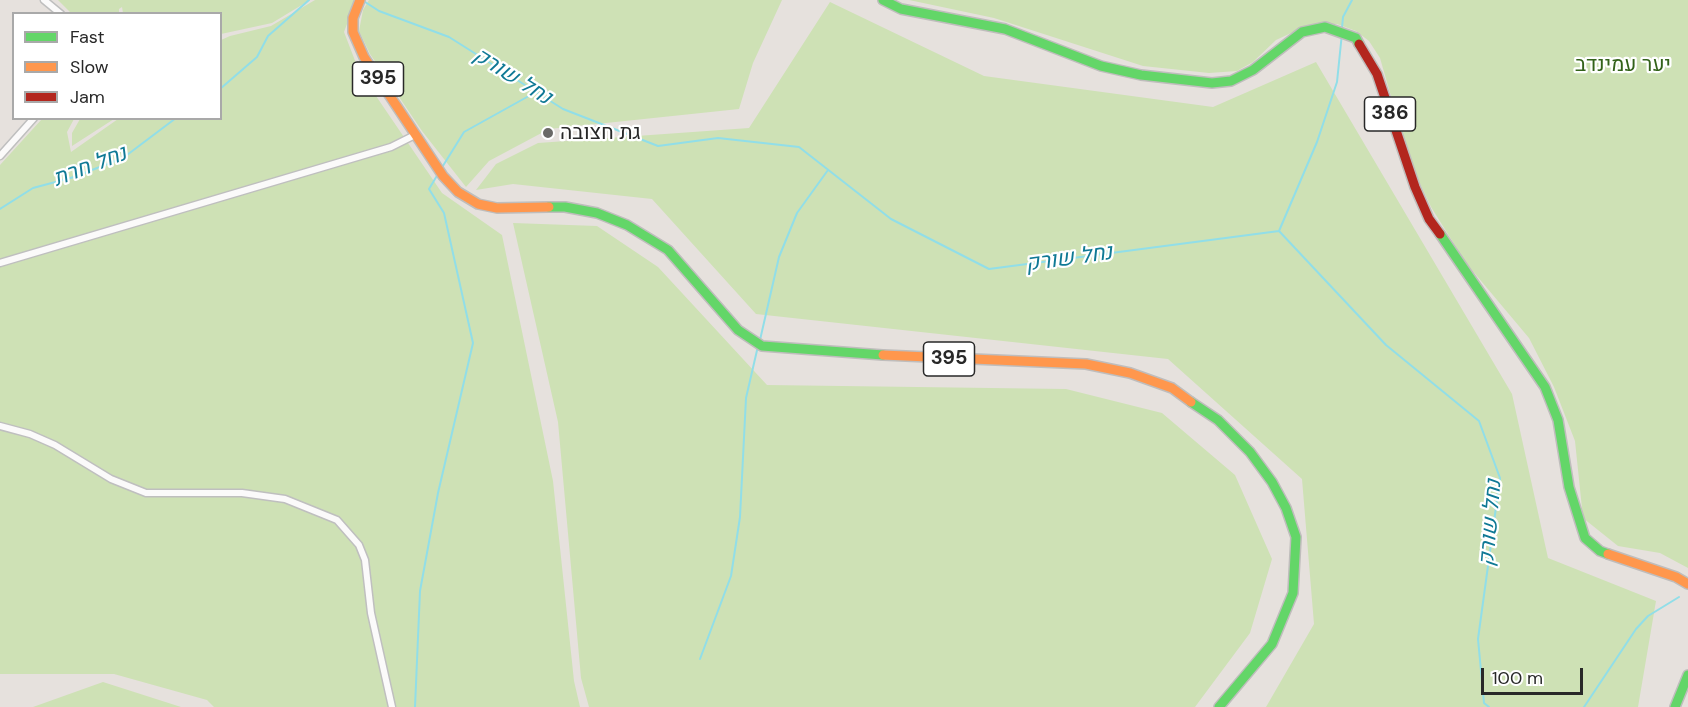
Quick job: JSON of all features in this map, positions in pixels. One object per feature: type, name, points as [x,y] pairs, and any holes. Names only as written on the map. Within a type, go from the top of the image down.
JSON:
[{"type":"main road","name":"386","points":[[883,0],[901,9],[1005,29],[1101,66],[1142,75],[1212,83],[1231,81],[1252,70],[1302,32],[1325,27],[1356,38],[1377,74],[1414,187],[1429,219],[1545,387],[1558,420],[1569,487],[1585,538],[1600,551],[1688,584]]},
{"type":"main road","name":"395","points":[[358,3],[353,18],[355,38],[364,57],[443,176],[458,192],[478,204],[497,208],[565,207],[597,213],[650,237],[668,250],[685,267],[738,330],[762,346],[817,352],[1086,364],[1140,376],[1172,388],[1199,405],[1244,445],[1272,482],[1288,514],[1296,537],[1297,552],[1293,593],[1272,644],[1219,707]]},
{"type":"main road","points":[[1675,707],[1688,675]]},
{"type":"street","points":[[44,0],[59,12]]},
{"type":"street","points":[[0,156],[32,120]]},
{"type":"street","points":[[0,263],[391,147],[415,135]]},
{"type":"street","points":[[0,426],[30,434],[54,445],[111,479],[146,493],[242,493],[285,499],[337,520],[359,545],[365,560],[372,613],[392,707]]},
{"type":"green space","points":[[58,0],[310,0],[272,23],[222,34],[222,12],[123,12],[122,7],[119,12],[70,12]]},
{"type":"green space","points":[[315,0],[356,0],[344,32],[359,71],[442,193],[502,235],[553,481],[574,681],[580,707],[214,707],[207,700],[114,674],[0,674],[0,165],[41,120],[73,120],[67,132],[71,152],[117,120],[222,120],[222,40],[271,26]]},
{"type":"green space","points":[[369,0],[782,0],[753,63],[739,109],[549,129],[489,161],[466,187],[422,131],[370,54],[359,31],[363,10]]},
{"type":"green space","name":"יער עמינדב","points":[[909,0],[1688,0],[1688,568],[1660,553],[1618,546],[1583,518],[1575,441],[1554,387],[1529,338],[1466,263],[1431,207],[1410,162],[1380,58],[1369,41],[1356,31],[1337,24],[1302,28],[1276,40],[1253,62],[1237,71],[1209,73],[1143,66],[994,18]]},
{"type":"green space","points":[[830,2],[984,76],[1213,107],[1316,62],[1512,394],[1548,558],[1656,601],[1638,707],[1266,707],[1314,624],[1302,479],[1168,359],[756,314],[652,199],[513,184],[476,190],[496,164],[538,143],[749,128]]},
{"type":"green space","points":[[79,120],[112,120],[72,146],[72,133]]},
{"type":"green space","points":[[513,223],[597,226],[658,267],[767,385],[1066,389],[1162,413],[1235,475],[1272,559],[1250,633],[1195,707],[589,707],[581,678],[558,422]]},
{"type":"green space","points":[[103,682],[181,707],[33,707]]},
{"type":"waterway","name":"נחל חרת","points":[[222,87],[257,57],[268,36],[309,0]]},
{"type":"waterway","name":"נחל שורק","points":[[362,0],[379,11],[449,37],[563,109],[658,146],[718,138],[799,147],[891,219],[989,269],[1279,231],[1386,345],[1479,421],[1500,478],[1478,639],[1484,703],[1489,707]]},
{"type":"waterway","points":[[1342,28],[1343,17],[1352,0]]},
{"type":"waterway","points":[[1279,231],[1317,142],[1337,82],[1342,33]]},
{"type":"waterway","points":[[441,169],[464,132],[536,92]]},
{"type":"waterway","name":"נחל חרת","points":[[0,209],[33,188],[74,177],[123,158],[173,120]]},
{"type":"waterway","points":[[760,340],[779,257],[797,213],[828,170]]},
{"type":"waterway","points":[[415,707],[420,591],[438,493],[473,343],[444,213],[429,189],[438,174]]},
{"type":"waterway","points":[[700,659],[731,576],[740,517],[746,398],[758,346]]},
{"type":"waterway","points":[[1584,707],[1636,629],[1648,616],[1679,597]]},
{"type":"traffic: fast","points":[[883,0],[901,9],[1005,29],[1101,66],[1141,75],[1212,83],[1231,81],[1253,70],[1302,32],[1325,27],[1356,38],[1359,44]]},
{"type":"traffic: fast","points":[[549,207],[565,207],[597,213],[627,225],[668,250],[738,330],[762,346],[883,355]]},
{"type":"traffic: fast","points":[[1440,234],[1545,387],[1558,420],[1569,487],[1585,538],[1600,551],[1608,554]]},
{"type":"traffic: fast","points":[[1191,402],[1218,420],[1250,452],[1272,482],[1286,508],[1296,537],[1293,593],[1272,644],[1219,707]]},
{"type":"traffic: fast","points":[[1675,707],[1688,675]]},
{"type":"traffic: slow","points":[[360,0],[353,18],[353,32],[364,57],[443,176],[458,192],[478,204],[497,208],[549,207]]},
{"type":"traffic: slow","points":[[883,355],[1086,364],[1130,373],[1172,388],[1191,402]]},
{"type":"traffic: slow","points":[[1608,554],[1676,577],[1688,584]]},
{"type":"traffic: jam","points":[[1359,44],[1377,74],[1415,187],[1429,219],[1440,234]]},
{"type":"place","name":"גת חצובה","points":[[548,133]]}]
